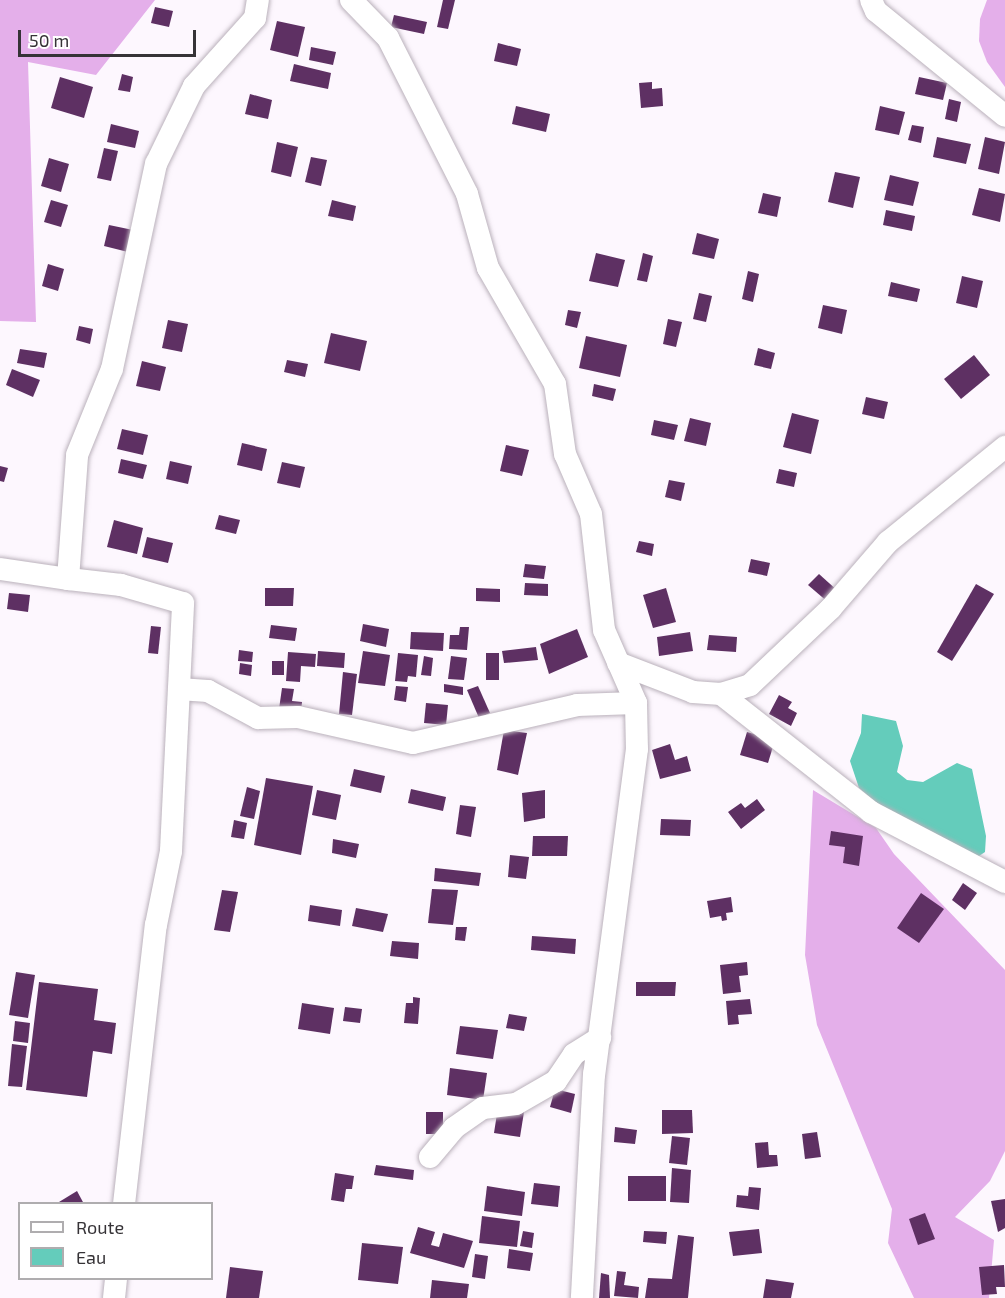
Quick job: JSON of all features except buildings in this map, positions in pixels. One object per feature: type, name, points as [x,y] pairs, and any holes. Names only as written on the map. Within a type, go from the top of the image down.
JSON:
[{"type":"street","points":[[68,579],[77,455],[112,369],[156,164],[194,86],[255,18],[258,0]]},
{"type":"street","points":[[351,0],[388,38],[467,194],[488,268],[555,384],[565,454],[591,514],[604,630],[636,703],[637,749],[594,1074],[582,1298]]},
{"type":"street","points":[[871,0],[876,11],[1005,116]]},
{"type":"street","points":[[618,663],[693,692],[721,694],[750,685],[831,608],[888,542],[1005,447]]},
{"type":"street","points":[[0,569],[121,585],[183,603],[171,851],[156,925],[124,1202]]},
{"type":"street","points":[[179,689],[208,691],[258,718],[298,717],[413,743],[577,705],[636,703]]},
{"type":"street","points":[[721,694],[871,812],[1005,882]]},
{"type":"street","points":[[430,1157],[454,1128],[483,1108],[516,1104],[556,1080],[574,1054],[600,1038]]},
{"type":"street","points":[[114,1298],[116,1280]]},
{"type":"shaded area","points":[[0,0],[155,0],[96,75],[28,62],[36,322],[0,321]]},
{"type":"shaded area","points":[[987,0],[1005,0],[1005,87],[987,62],[979,41],[980,19]]},
{"type":"shaded area","points":[[813,790],[876,828],[894,854],[1005,970],[1005,1151],[990,1181],[955,1217],[994,1240],[989,1298],[914,1298],[888,1243],[892,1209],[817,1025],[805,955]]},
{"type":"water","points":[[862,714],[896,721],[903,746],[897,772],[907,780],[923,782],[957,763],[972,769],[986,836],[985,852],[976,858],[888,813],[859,788],[850,761],[861,733]]}]
